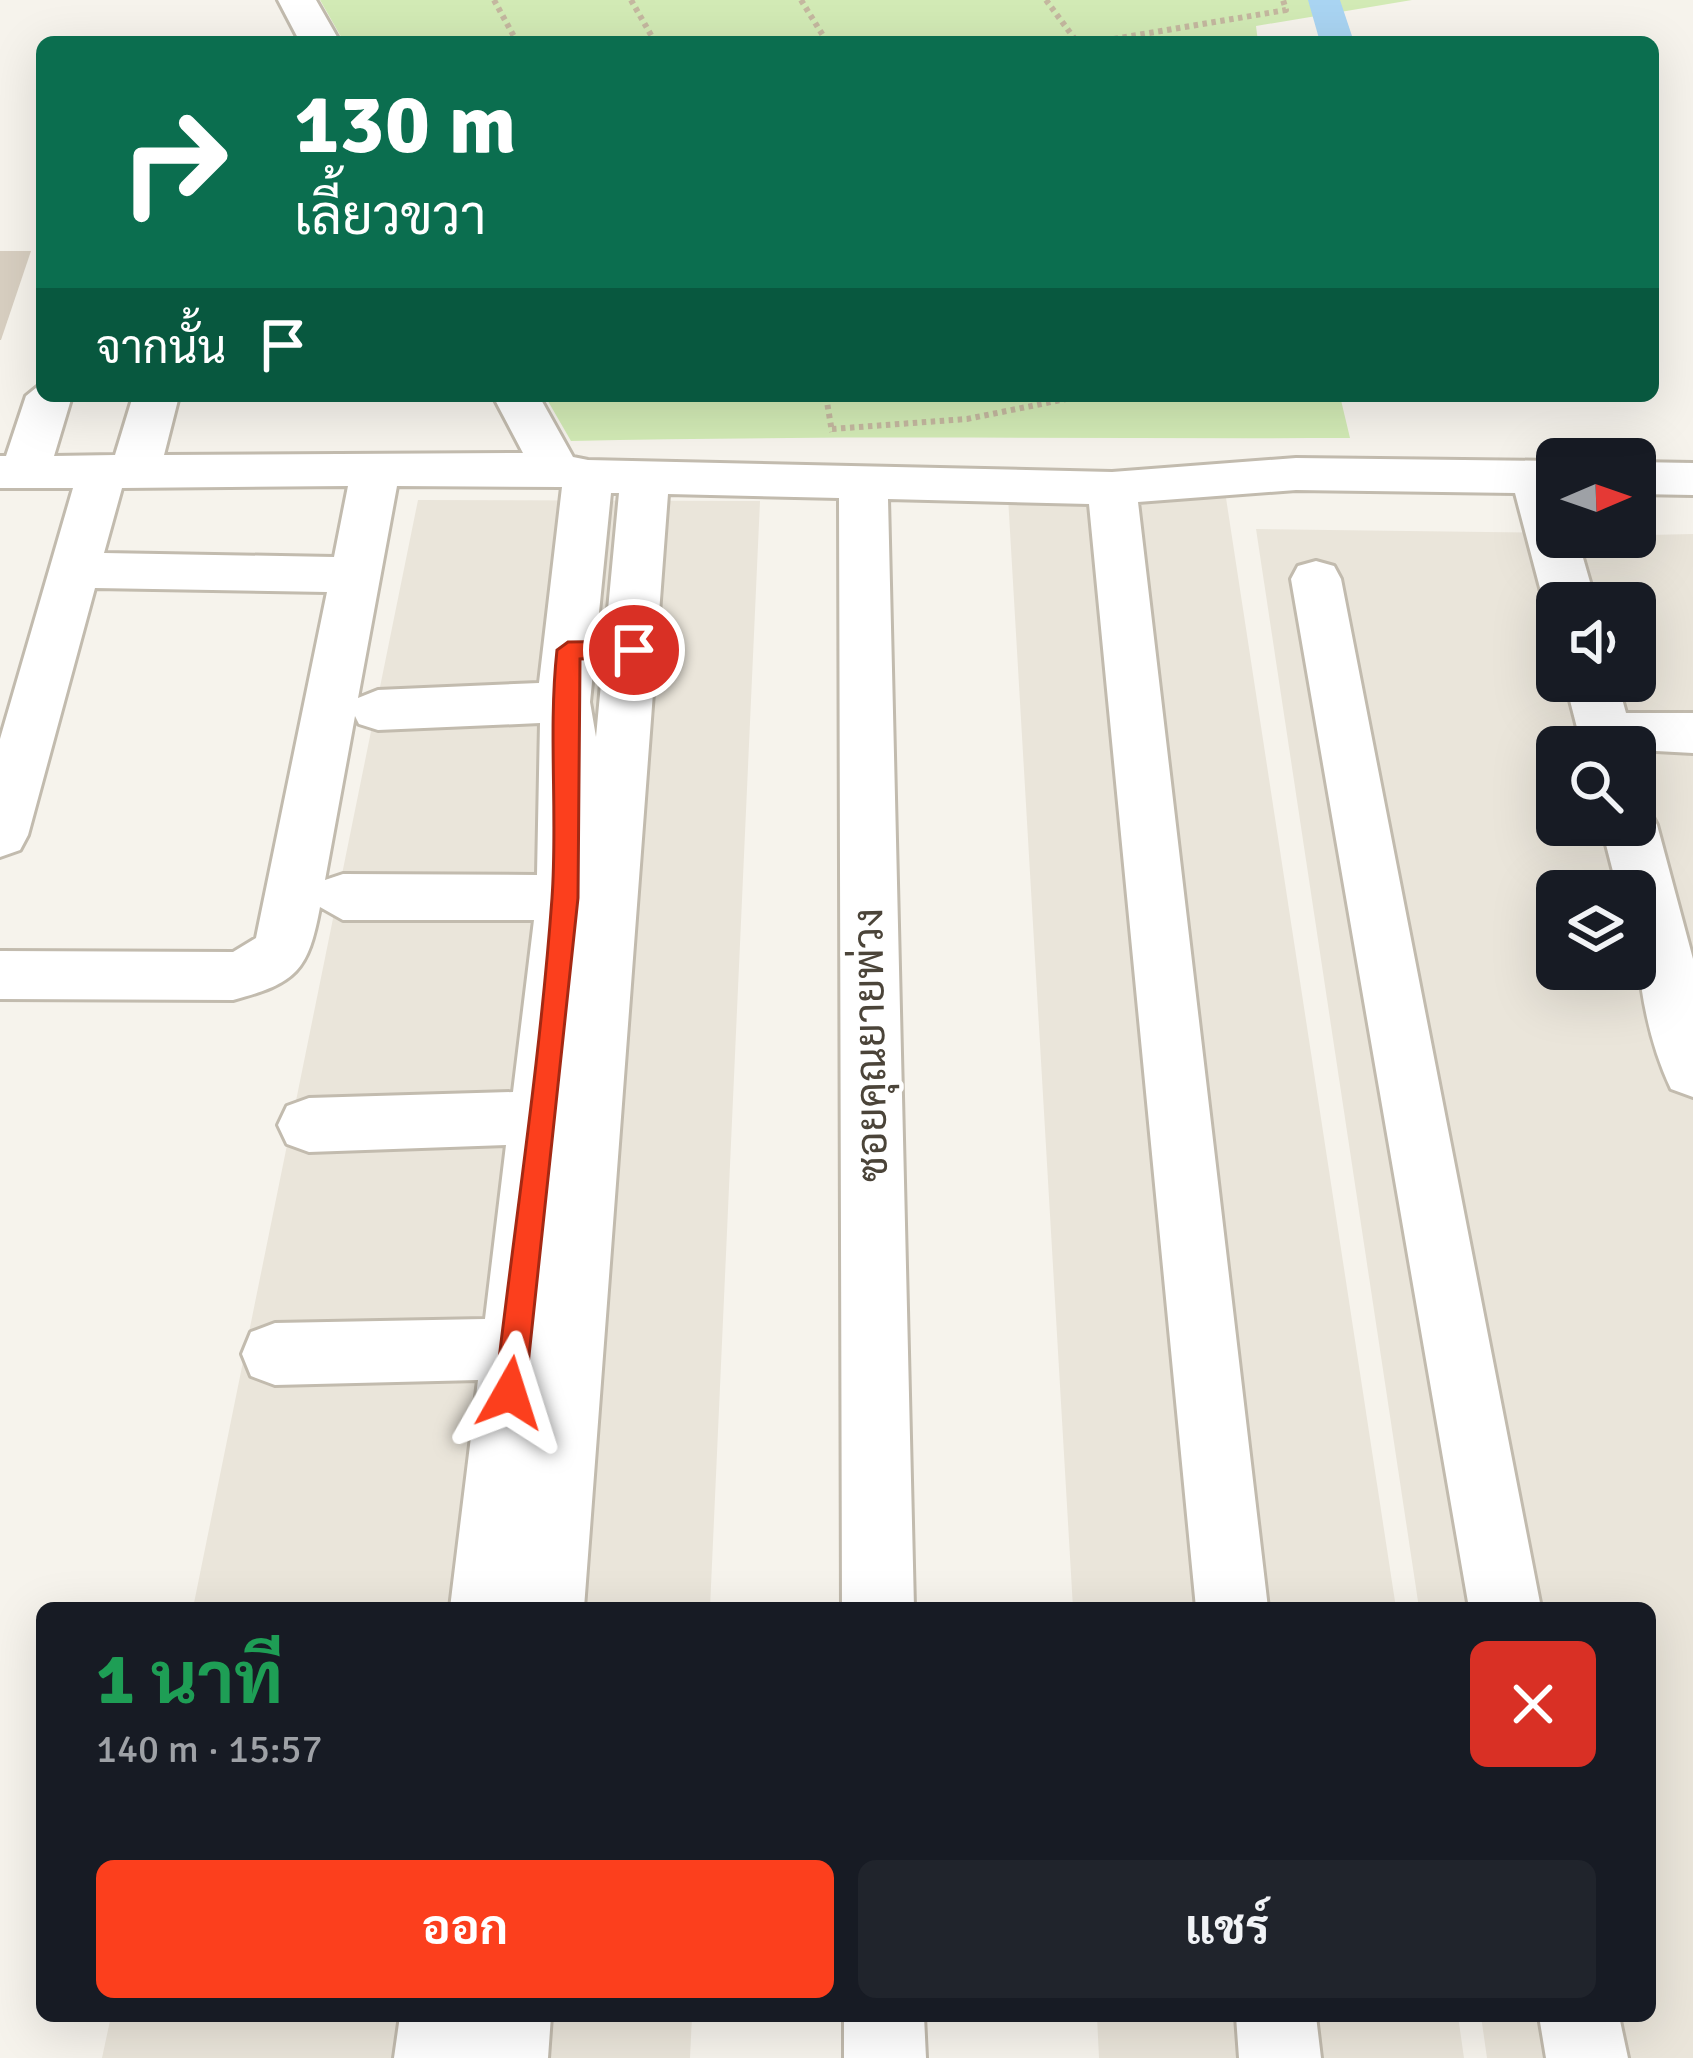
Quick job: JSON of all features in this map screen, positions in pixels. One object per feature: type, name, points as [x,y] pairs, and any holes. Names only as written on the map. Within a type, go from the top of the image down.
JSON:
[{"type":"street","points":[[297,0],[317,36]]},
{"type":"street","points":[[46,402],[13,471],[376,470],[1112,488],[1296,474],[1536,477]]},
{"type":"street","points":[[0,835],[70,570],[153,402]]},
{"type":"street","points":[[487,1602],[543,1348],[589,898],[634,650],[596,474],[522,402]]},
{"type":"street","points":[[0,975],[232,976],[264,968],[283,948],[376,470]]},
{"type":"street","points":[[589,898],[568,739],[566,676],[596,474]]},
{"type":"street","points":[[1656,478],[1693,478]]},
{"type":"street","name":"ซอยคุณยายพ่วง","points":[[863,482],[878,1602]]},
{"type":"street","points":[[1112,488],[1231,1602]]},
{"type":"street","points":[[70,570],[357,575]]},
{"type":"street","points":[[1316,579],[1503,1602]]},
{"type":"street","points":[[378,710],[566,676],[634,650]]},
{"type":"street","points":[[1656,736],[1693,733]]},
{"type":"street","points":[[1634,846],[1693,1071]]},
{"type":"street","points":[[343,897],[589,898]]},
{"type":"street","points":[[309,1125],[567,1117]]},
{"type":"street","points":[[274,1354],[543,1348]]},
{"type":"street","points":[[543,1348],[548,1602]]},
{"type":"street","points":[[435,2058],[439,2022]]},
{"type":"street","points":[[507,2058],[510,2022]]},
{"type":"street","points":[[884,2022],[884,2058]]},
{"type":"street","points":[[1277,2022],[1280,2058]]},
{"type":"street","points":[[1581,2022],[1587,2058]]},
{"type":"path","points":[[494,0],[514,36]]},
{"type":"path","points":[[631,0],[652,36]]},
{"type":"path","points":[[801,0],[822,36]]},
{"type":"path","points":[[1046,0],[1073,36]]},
{"type":"path","points":[[1132,36],[1286,10],[1283,0]]},
{"type":"path","points":[[832,429],[968,419],[1052,402]]},
{"type":"shaded area","points":[[1008,497],[1226,498],[1395,1602],[1073,1602]]},
{"type":"shaded area","points":[[418,500],[760,501],[710,1602],[194,1602]]},
{"type":"shaded area","points":[[1256,529],[1536,533],[1536,558],[1656,558],[1656,535],[1693,534],[1693,2058],[1487,2058],[1482,2022],[1656,2022],[1656,1602],[1418,1602]]},
{"type":"shaded area","points":[[110,2022],[692,2022],[690,2058],[102,2058]]},
{"type":"shaded area","points":[[1097,2022],[1459,2022],[1464,2058],[1099,2058]]},
{"type":"green space","points":[[320,0],[1412,0],[1256,26],[1257,36],[341,36]]},
{"type":"green space","points":[[548,402],[1341,402],[1350,438],[863,438],[571,441]]},
{"type":"building","points":[[0,251],[31,251],[1,340],[0,340]]},
{"type":"waterway","points":[[1324,0],[1335,36]]},
{"type":"route","points":[[510,1393],[565,898],[568,739],[563,702],[568,650],[634,650]]}]
